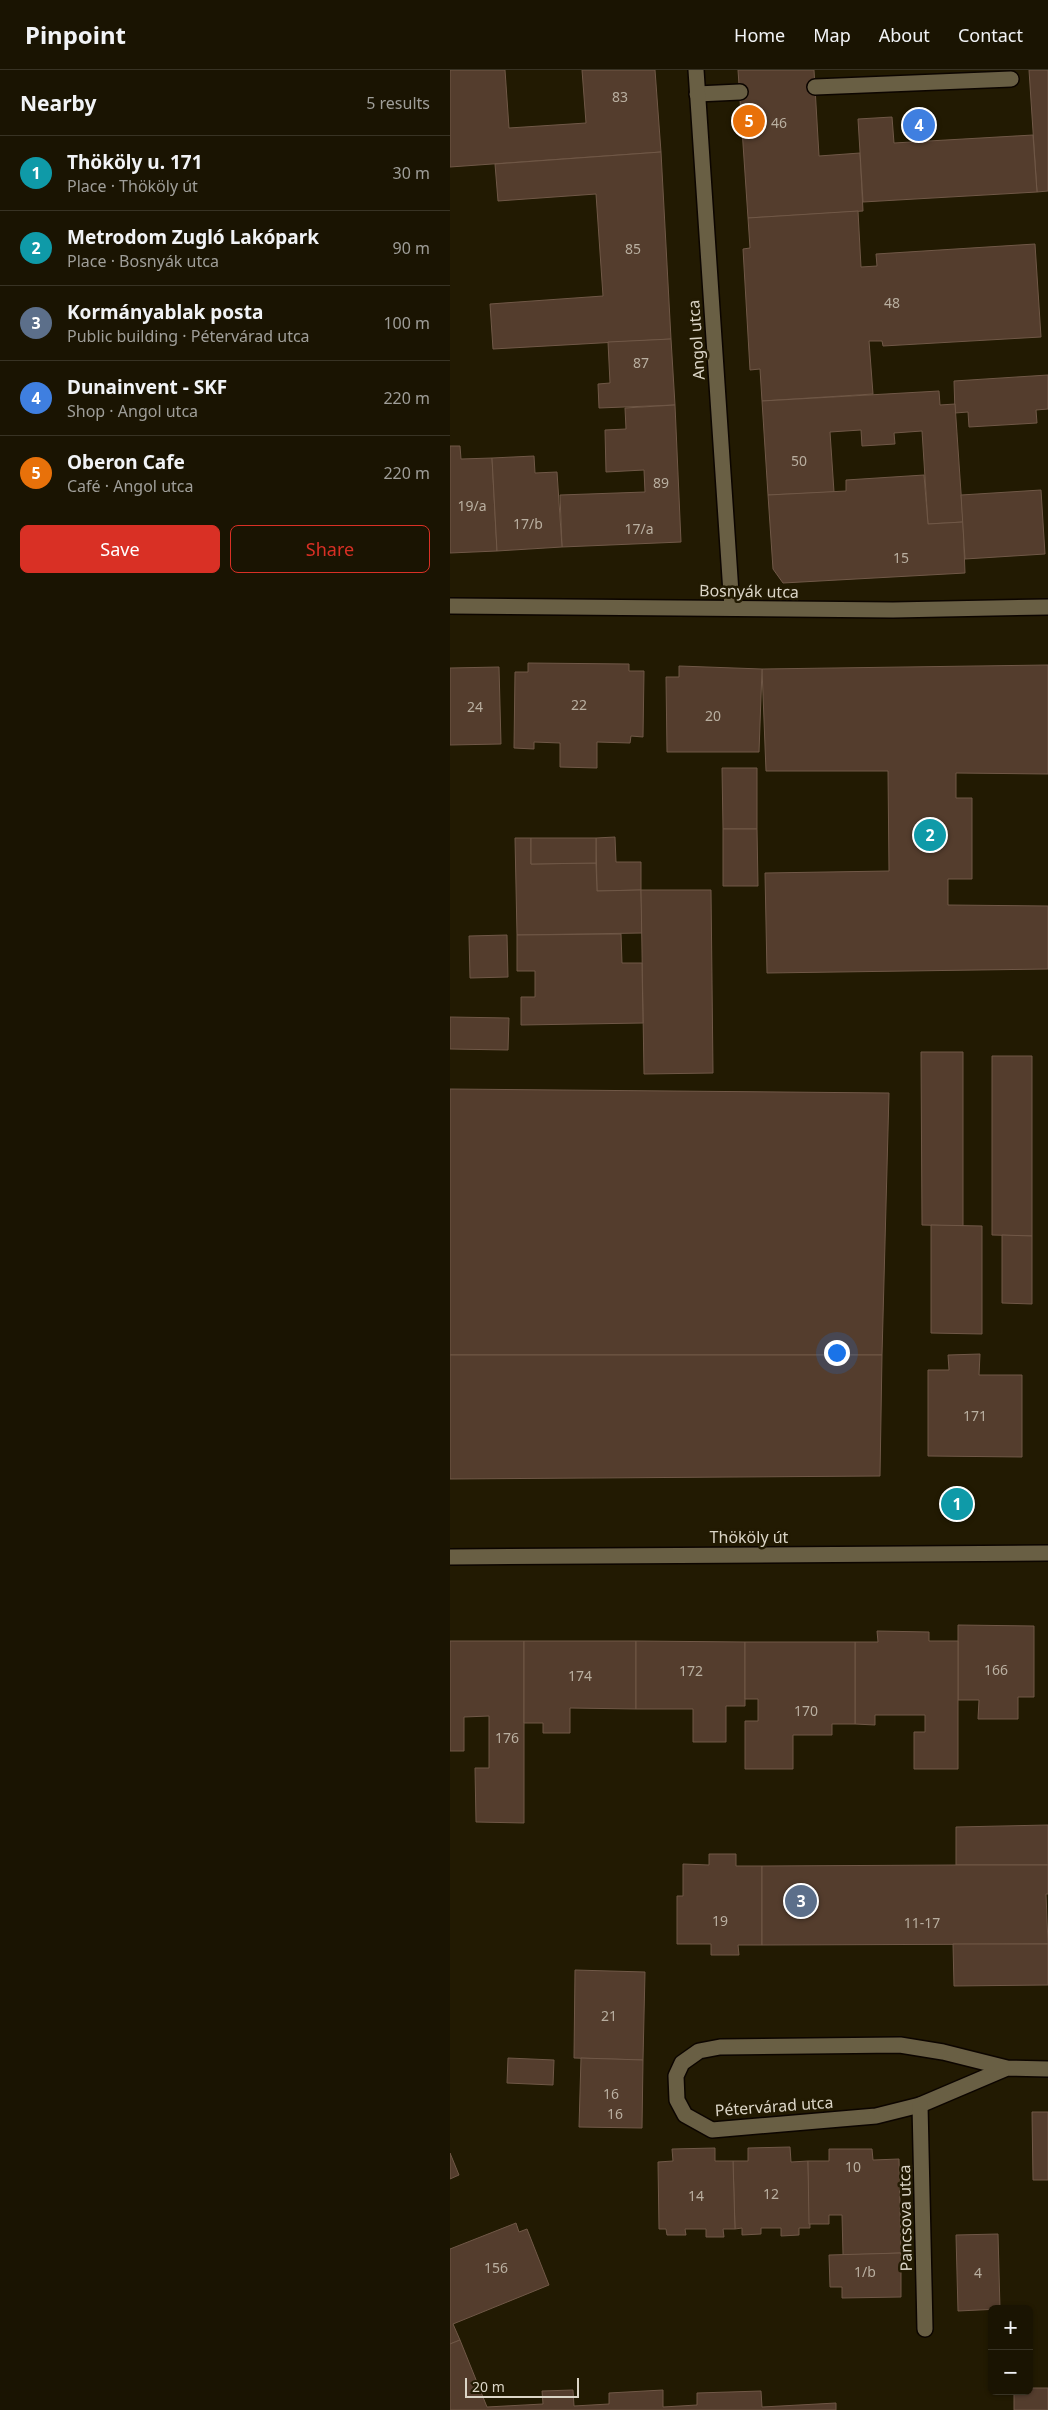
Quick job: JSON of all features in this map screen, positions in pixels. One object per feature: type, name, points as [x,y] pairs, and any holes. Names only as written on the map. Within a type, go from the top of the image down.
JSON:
[{"type":"street","name":"Angol utca","points":[[696,70],[732,608]]},
{"type":"street","points":[[815,87],[1011,79]]},
{"type":"street","points":[[697,94],[740,92]]},
{"type":"street","name":"Bosnyák utca","points":[[450,606],[893,610],[1048,607]]},
{"type":"street","name":"Thököly út","points":[[450,1557],[1048,1553]]},
{"type":"street","name":"Pétervárad utca","points":[[1007,2068],[920,2106],[876,2116],[712,2130],[684,2115],[677,2100],[676,2076],[682,2063],[699,2051],[720,2047],[900,2045],[942,2052],[1007,2068],[1048,2069]]},
{"type":"street","name":"Pancsova utca","points":[[920,2106],[925,2329]]},
{"type":"building","points":[[450,70],[505,70],[509,128],[586,123],[582,70],[655,70],[661,152],[450,167]]},
{"type":"building","points":[[738,70],[814,70],[819,156],[860,153],[863,211],[748,218]]},
{"type":"building","points":[[1029,70],[1048,70],[1048,191],[1037,192]]},
{"type":"building","points":[[892,117],[894,143],[1033,135],[1037,192],[863,202],[858,119]]},
{"type":"building","points":[[661,152],[671,339],[493,349],[490,304],[603,296],[596,194],[498,201],[495,164]]},
{"type":"building","points":[[858,211],[861,267],[877,266],[876,254],[1035,244],[1041,337],[883,346],[882,341],[869,341],[873,394],[762,401],[760,369],[750,370],[743,249],[750,248],[748,218]]},
{"type":"building","points":[[671,339],[675,405],[599,408],[598,384],[610,383],[608,342]]},
{"type":"building","points":[[1048,375],[1048,409],[1036,410],[1037,423],[969,427],[968,412],[955,413],[954,381]]},
{"type":"building","points":[[939,391],[940,405],[955,404],[963,522],[928,524],[922,431],[894,433],[895,444],[862,446],[861,430],[830,432],[834,492],[768,495],[762,401]]},
{"type":"building","points":[[675,405],[681,542],[562,547],[560,495],[645,492],[644,470],[606,472],[605,430],[626,429],[625,408]]},
{"type":"building","points":[[450,446],[460,446],[461,459],[492,458],[497,551],[450,553]]},
{"type":"building","points":[[534,456],[535,473],[557,472],[562,547],[497,551],[492,458]]},
{"type":"building","points":[[924,475],[928,524],[963,522],[965,573],[783,583],[773,569],[768,495],[846,491],[846,480]]},
{"type":"building","points":[[1041,490],[1045,554],[965,559],[961,495]]},
{"type":"building","points":[[528,663],[629,664],[629,671],[644,671],[643,737],[631,736],[630,743],[597,742],[597,768],[560,767],[560,743],[534,742],[534,749],[514,748],[515,672],[528,672]]},
{"type":"building","points":[[1048,665],[1048,774],[956,773],[956,798],[972,798],[972,879],[948,879],[948,905],[1048,906],[1048,969],[767,973],[765,873],[889,871],[888,771],[766,771],[762,669]]},
{"type":"building","points":[[679,666],[762,669],[759,752],[667,752],[666,677],[679,677]]},
{"type":"building","points":[[499,667],[501,744],[450,745],[450,668]]},
{"type":"building","points":[[722,768],[757,768],[757,829],[723,829]]},
{"type":"building","points":[[723,829],[757,829],[758,886],[723,886]]},
{"type":"building","points":[[615,837],[616,862],[641,862],[641,890],[597,891],[596,838]]},
{"type":"building","points":[[515,838],[531,838],[531,864],[596,863],[597,891],[641,890],[642,933],[517,935]]},
{"type":"building","points":[[531,838],[596,838],[596,863],[531,864]]},
{"type":"building","points":[[641,890],[711,890],[713,1073],[644,1074]]},
{"type":"building","points":[[621,934],[622,963],[642,963],[643,1023],[521,1025],[521,997],[535,997],[535,971],[517,971],[517,935]]},
{"type":"building","points":[[507,935],[508,977],[470,978],[469,936]]},
{"type":"building","points":[[450,1017],[509,1018],[508,1050],[450,1049]]},
{"type":"building","points":[[921,1052],[963,1052],[963,1226],[922,1225]]},
{"type":"building","points":[[992,1056],[1032,1056],[1032,1236],[992,1235]]},
{"type":"building","points":[[450,1089],[889,1093],[882,1355],[450,1355]]},
{"type":"building","points":[[931,1225],[982,1226],[982,1334],[931,1333]]},
{"type":"building","points":[[1002,1235],[1032,1236],[1032,1304],[1002,1303]]},
{"type":"building","points":[[980,1354],[979,1375],[1022,1375],[1022,1457],[928,1456],[928,1370],[949,1370],[948,1355]]},
{"type":"building","points":[[450,1355],[882,1355],[880,1476],[450,1479]]},
{"type":"building","points":[[958,1625],[1034,1626],[1034,1697],[1018,1697],[1018,1719],[978,1719],[979,1700],[958,1700]]},
{"type":"building","points":[[877,1631],[929,1632],[929,1641],[958,1641],[958,1769],[914,1769],[914,1732],[925,1732],[925,1715],[875,1715],[875,1725],[855,1724],[855,1642],[878,1642]]},
{"type":"building","points":[[450,1641],[524,1641],[524,1823],[476,1822],[475,1768],[489,1768],[489,1716],[464,1717],[464,1751],[450,1751]]},
{"type":"building","points":[[524,1641],[636,1641],[636,1709],[570,1708],[570,1733],[543,1733],[543,1723],[524,1723]]},
{"type":"building","points":[[636,1641],[745,1642],[745,1706],[726,1706],[726,1742],[693,1742],[693,1709],[636,1709]]},
{"type":"building","points":[[745,1642],[855,1642],[855,1724],[832,1724],[832,1735],[793,1735],[793,1769],[745,1769],[745,1721],[758,1721],[758,1699],[745,1699]]},
{"type":"building","points":[[1048,1825],[1048,1865],[956,1865],[956,1827]]},
{"type":"building","points":[[709,1854],[736,1854],[736,1866],[762,1866],[762,1945],[738,1945],[739,1955],[711,1955],[711,1944],[677,1944],[677,1896],[683,1896],[683,1864],[709,1865]]},
{"type":"building","points":[[1048,1865],[1048,1894],[1046,1894],[1048,1944],[762,1945],[762,1866]]},
{"type":"building","points":[[953,1944],[1048,1944],[1048,1985],[954,1986]]},
{"type":"building","points":[[575,1970],[645,1972],[643,2060],[574,2058]]},
{"type":"building","points":[[508,2058],[554,2060],[553,2085],[507,2083]]},
{"type":"building","points":[[581,2058],[643,2060],[642,2128],[579,2127]]},
{"type":"building","points":[[1032,2112],[1048,2112],[1048,2180],[1033,2180]]},
{"type":"building","points":[[790,2147],[791,2162],[808,2161],[810,2228],[799,2228],[799,2235],[781,2236],[781,2228],[761,2228],[761,2234],[742,2235],[742,2228],[735,2229],[733,2161],[748,2161],[748,2148]]},
{"type":"building","points":[[715,2148],[715,2161],[733,2161],[735,2229],[723,2229],[724,2237],[706,2237],[706,2229],[685,2229],[686,2235],[667,2235],[666,2229],[659,2229],[658,2162],[673,2161],[672,2149]]},
{"type":"building","points":[[829,2149],[872,2149],[873,2160],[899,2159],[901,2253],[843,2255],[842,2215],[829,2215],[829,2224],[809,2224],[808,2161],[829,2161]]},
{"type":"building","points":[[450,2153],[459,2175],[450,2179]]},
{"type":"building","points":[[516,2223],[519,2232],[527,2229],[549,2285],[453,2324],[460,2340],[450,2344],[450,2249]]},
{"type":"building","points":[[998,2234],[1000,2305],[988,2305],[988,2310],[958,2311],[956,2235]]},
{"type":"building","points":[[901,2253],[901,2297],[842,2298],[842,2287],[830,2287],[829,2255]]},
{"type":"building","points":[[460,2340],[487,2407],[543,2404],[542,2391],[573,2390],[574,2406],[609,2404],[609,2393],[663,2390],[663,2407],[697,2405],[697,2393],[761,2391],[762,2407],[836,2403],[836,2410],[450,2410],[450,2344]]},
{"type":"building","points":[[1033,2388],[1048,2388],[1048,2410],[1014,2410],[1014,2395],[1033,2395]]},
{"type":"place","name":"Oberon Cafe","points":[[749,121]]},
{"type":"place","name":"Dunainvent - SKF","points":[[919,125]]},
{"type":"place","name":"Metrodom Zugló Lakópark","points":[[930,835]]},
{"type":"place","name":"Thököly u. 171","points":[[957,1504]]},
{"type":"place","name":"Kormányablak posta","points":[[801,1901]]}]
